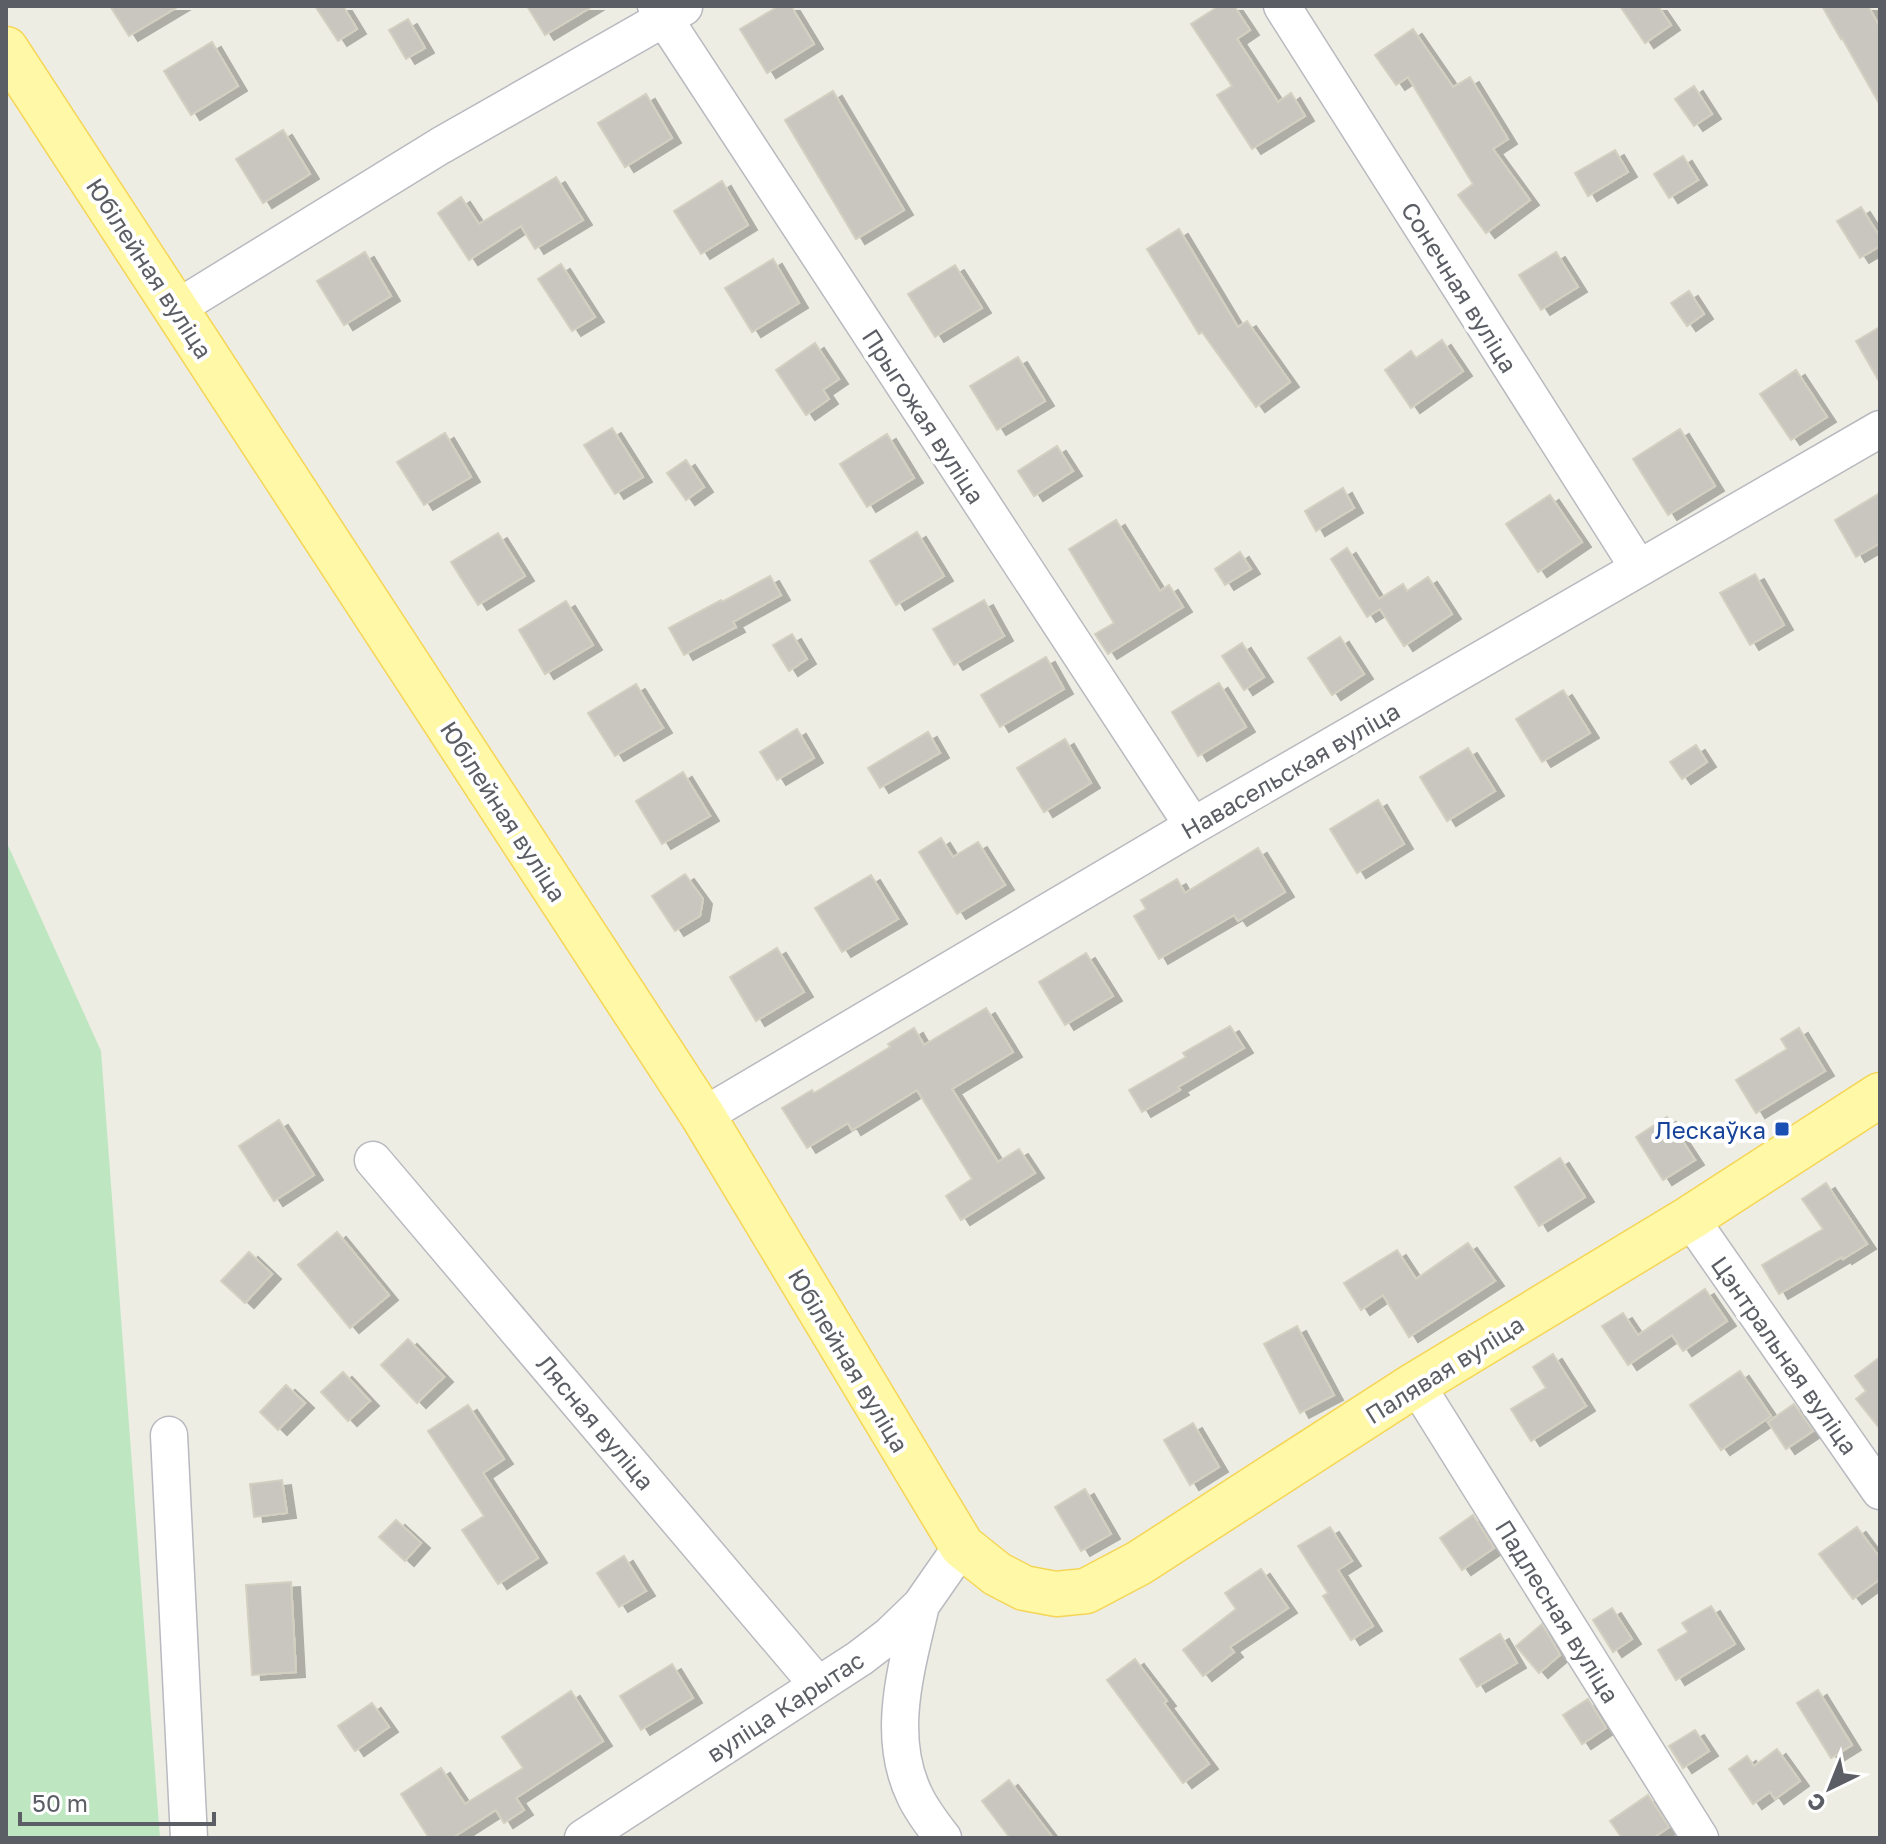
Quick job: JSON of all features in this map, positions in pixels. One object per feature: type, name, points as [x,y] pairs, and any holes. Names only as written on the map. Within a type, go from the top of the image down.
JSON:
[{"type":"main road","name":"Юбілейная вуліца","points":[[6,49],[703,1116],[962,1546],[997,1574]]},
{"type":"main road","name":"Палявая вуліца","points":[[997,1574],[1024,1588],[1056,1594],[1086,1591],[1139,1563],[1416,1384],[1690,1218],[1880,1095]]},
{"type":"street","name":"Сонечная вуліца","points":[[1282,6],[1638,567]]},
{"type":"street","points":[[177,308],[669,10]]},
{"type":"street","name":"Прыгожая вуліца","points":[[669,10],[1193,826]]},
{"type":"street","name":"Навасельская вуліца","points":[[703,1116],[1193,826],[1880,429]]},
{"type":"street","name":"Лясная вуліца","points":[[373,1160],[818,1685]]},
{"type":"street","name":"Цэнтральная вуліца","points":[[1690,1218],[1880,1491]]},
{"type":"street","name":"Падлесная вуліца","points":[[1416,1384],[1700,1838]]},
{"type":"street","points":[[169,1435],[189,1838]]},
{"type":"street","name":"вуліца Карытас","points":[[583,1838],[870,1650],[921,1605],[962,1546]]},
{"type":"street","points":[[921,1605],[904,1677],[900,1731],[906,1773],[915,1796],[943,1838]]},
{"type":"green space","points":[[6,841],[101,1051],[160,1838],[6,1838]]},
{"type":"building","points":[[110,6],[179,6],[129,36]]},
{"type":"building","points":[[315,6],[343,6],[357,29],[338,41]]},
{"type":"building","points":[[527,6],[593,6],[545,35]]},
{"type":"building","points":[[779,6],[791,6],[814,44],[767,73],[740,29]]},
{"type":"building","points":[[1219,6],[1234,6],[1250,30],[1237,39],[1278,102],[1291,93],[1305,116],[1252,149],[1217,95],[1232,86],[1191,24]]},
{"type":"building","points":[[1620,6],[1658,6],[1671,25],[1645,43]]},
{"type":"building","points":[[1822,6],[1868,6],[1880,27],[1880,105],[1842,38]]},
{"type":"building","points":[[408,19],[425,48],[406,59],[389,30]]},
{"type":"building","points":[[1413,29],[1453,87],[1470,77],[1508,139],[1493,149],[1530,200],[1486,233],[1458,195],[1473,184],[1408,77],[1396,85],[1375,55]]},
{"type":"building","points":[[212,42],[238,86],[191,115],[164,71]]},
{"type":"building","points":[[1694,86],[1712,114],[1694,126],[1675,99]]},
{"type":"building","points":[[833,91],[904,210],[856,239],[785,120]]},
{"type":"building","points":[[646,94],[672,138],[625,167],[598,123]]},
{"type":"building","points":[[283,130],[310,174],[263,203],[236,159]]},
{"type":"building","points":[[1615,150],[1628,172],[1588,196],[1575,173]]},
{"type":"building","points":[[1683,156],[1698,180],[1669,198],[1654,174]]},
{"type":"building","points":[[556,177],[583,220],[535,249],[521,226],[469,260],[438,213],[461,197],[479,224]]},
{"type":"building","points":[[722,181],[748,225],[701,254],[674,211]]},
{"type":"building","points":[[1861,207],[1880,237],[1880,246],[1860,258],[1837,221]]},
{"type":"building","points":[[1179,229],[1238,327],[1247,321],[1290,382],[1256,407],[1202,332],[1199,334],[1147,249]]},
{"type":"building","points":[[365,252],[391,296],[344,325],[317,281]]},
{"type":"building","points":[[1556,252],[1578,287],[1541,310],[1519,275]]},
{"type":"building","points":[[773,259],[799,303],[752,332],[725,288]]},
{"type":"building","points":[[561,264],[595,317],[572,331],[538,279]]},
{"type":"building","points":[[955,265],[982,308],[935,337],[908,294]]},
{"type":"building","points":[[1689,291],[1704,314],[1687,326],[1671,303]]},
{"type":"building","points":[[1880,327],[1880,383],[1856,341]]},
{"type":"building","points":[[1442,340],[1463,371],[1411,408],[1385,370],[1411,351],[1416,358]]},
{"type":"building","points":[[815,343],[839,379],[823,390],[829,399],[806,415],[776,370]]},
{"type":"building","points":[[1018,357],[1045,401],[997,430],[970,386]]},
{"type":"building","points":[[1796,370],[1827,417],[1791,440],[1760,394]]},
{"type":"building","points":[[612,428],[643,477],[615,494],[584,445]]},
{"type":"building","points":[[1680,429],[1715,486],[1668,515],[1633,459]]},
{"type":"building","points":[[445,433],[471,477],[424,505],[397,462]]},
{"type":"building","points":[[887,434],[914,478],[867,507],[840,464]]},
{"type":"building","points":[[1057,446],[1073,471],[1034,496],[1018,471]]},
{"type":"building","points":[[686,460],[704,487],[686,500],[667,473]]},
{"type":"building","points":[[1343,488],[1354,508],[1316,531],[1305,511]]},
{"type":"building","points":[[1880,493],[1880,543],[1856,557],[1835,520]]},
{"type":"building","points":[[1550,495],[1582,542],[1538,572],[1506,524]]},
{"type":"building","points":[[1116,520],[1160,591],[1169,585],[1183,607],[1108,654],[1095,634],[1114,623],[1069,549]]},
{"type":"building","points":[[917,532],[944,576],[896,605],[870,561]]},
{"type":"building","points":[[498,533],[525,576],[478,605],[451,562]]},
{"type":"building","points":[[1347,548],[1379,599],[1403,584],[1407,591],[1428,577],[1452,614],[1404,646],[1380,609],[1367,617],[1331,559]]},
{"type":"building","points":[[1240,552],[1251,569],[1225,585],[1215,569]]},
{"type":"building","points":[[1755,574],[1784,625],[1750,645],[1720,593]]},
{"type":"building","points":[[770,576],[781,595],[733,622],[736,627],[684,655],[669,628]]},
{"type":"building","points":[[984,600],[1004,636],[954,665],[933,629]]},
{"type":"building","points":[[566,601],[593,645],[545,674],[519,630]]},
{"type":"building","points":[[792,634],[807,659],[789,671],[773,645]]},
{"type":"building","points":[[1340,637],[1364,674],[1332,695],[1308,658]]},
{"type":"building","points":[[1242,643],[1264,677],[1244,690],[1222,656]]},
{"type":"building","points":[[1046,657],[1064,689],[1000,727],[981,695]]},
{"type":"building","points":[[1219,683],[1246,727],[1198,756],[1172,712]]},
{"type":"building","points":[[636,684],[663,728],[615,756],[588,713]]},
{"type":"building","points":[[1563,690],[1590,733],[1542,762],[1516,719]]},
{"type":"building","points":[[797,729],[814,758],[777,780],[760,752]]},
{"type":"building","points":[[928,732],[940,753],[880,788],[868,768]]},
{"type":"building","points":[[1065,739],[1091,783],[1044,812],[1017,768]]},
{"type":"building","points":[[1696,745],[1707,762],[1682,779],[1670,762]]},
{"type":"building","points":[[1468,748],[1495,791],[1447,821],[1420,777]]},
{"type":"building","points":[[683,772],[710,816],[662,844],[636,801]]},
{"type":"building","points":[[1378,800],[1404,844],[1357,873],[1330,829]]},
{"type":"building","points":[[941,838],[953,857],[978,842],[1005,885],[957,914],[919,852]]},
{"type":"building","points":[[1258,848],[1285,892],[1238,921],[1234,915],[1159,959],[1134,916],[1146,909],[1141,900],[1177,879],[1185,893]]},
{"type":"building","points":[[685,874],[703,899],[700,916],[675,931],[652,896]]},
{"type":"building","points":[[871,875],[898,919],[842,952],[815,908]]},
{"type":"building","points":[[777,948],[804,992],[756,1021],[730,977]]},
{"type":"building","points":[[1086,953],[1113,996],[1065,1025],[1039,982]]},
{"type":"building","points":[[986,1008],[1013,1052],[952,1089],[998,1162],[1019,1149],[1035,1173],[961,1220],[946,1196],[972,1179],[917,1090],[852,1130],[848,1123],[807,1148],[782,1108],[812,1090],[814,1093],[890,1047],[888,1044],[914,1028],[924,1045]]},
{"type":"building","points":[[1230,1026],[1244,1048],[1142,1112],[1129,1090],[1186,1057],[1183,1053]]},
{"type":"building","points":[[1799,1028],[1825,1071],[1756,1113],[1736,1080],[1787,1049],[1781,1039]]},
{"type":"building","points":[[1667,1117],[1695,1160],[1663,1180],[1636,1137]]},
{"type":"building","points":[[279,1120],[314,1175],[274,1201],[239,1146]]},
{"type":"building","points":[[1560,1158],[1585,1197],[1539,1226],[1515,1187]]},
{"type":"building","points":[[1826,1183],[1867,1244],[1779,1294],[1762,1265],[1823,1229],[1802,1199]]},
{"type":"building","points":[[337,1232],[389,1295],[350,1328],[298,1265]]},
{"type":"building","points":[[1468,1243],[1495,1281],[1409,1337],[1383,1295],[1361,1310],[1344,1283],[1397,1250],[1416,1279]]},
{"type":"building","points":[[249,1252],[272,1274],[245,1303],[221,1281]]},
{"type":"building","points":[[1705,1289],[1727,1321],[1683,1351],[1672,1335],[1628,1365],[1602,1326],[1623,1313],[1638,1335]]},
{"type":"building","points":[[1297,1326],[1334,1395],[1300,1413],[1264,1344]]},
{"type":"building","points":[[408,1339],[444,1377],[417,1403],[381,1365]]},
{"type":"building","points":[[1553,1354],[1586,1406],[1531,1441],[1511,1409],[1546,1388],[1533,1367]]},
{"type":"building","points":[[1880,1357],[1880,1429],[1856,1399],[1866,1391],[1855,1376]]},
{"type":"building","points":[[1740,1371],[1771,1416],[1721,1450],[1690,1405]]},
{"type":"building","points":[[343,1372],[370,1401],[348,1421],[321,1392]]},
{"type":"building","points":[[286,1385],[305,1403],[278,1430],[260,1412]]},
{"type":"building","points":[[1794,1404],[1813,1431],[1786,1449],[1768,1422]]},
{"type":"building","points":[[468,1405],[504,1459],[483,1473],[538,1558],[498,1584],[462,1530],[484,1516],[428,1431]]},
{"type":"building","points":[[1193,1423],[1219,1467],[1190,1485],[1164,1440]]},
{"type":"building","points":[[282,1480],[287,1513],[254,1517],[250,1484]]},
{"type":"building","points":[[1085,1489],[1111,1534],[1081,1551],[1055,1507]]},
{"type":"building","points":[[1473,1515],[1494,1548],[1462,1570],[1440,1538]]},
{"type":"building","points":[[396,1520],[421,1543],[405,1561],[379,1537]]},
{"type":"building","points":[[1330,1527],[1352,1561],[1338,1570],[1373,1626],[1351,1640],[1323,1596],[1328,1593],[1298,1546]]},
{"type":"building","points":[[1857,1527],[1880,1558],[1880,1579],[1853,1599],[1819,1554]]},
{"type":"building","points":[[624,1556],[646,1591],[619,1607],[597,1573]]},
{"type":"building","points":[[1261,1569],[1288,1608],[1230,1647],[1234,1652],[1203,1676],[1183,1650],[1236,1609],[1225,1593]]},
{"type":"building","points":[[291,1582],[296,1672],[252,1675],[246,1585]]},
{"type":"building","points":[[1711,1606],[1735,1644],[1676,1680],[1658,1650],[1688,1632],[1682,1623]]},
{"type":"building","points":[[1612,1608],[1632,1639],[1613,1652],[1593,1620]]},
{"type":"building","points":[[1542,1624],[1560,1655],[1539,1673],[1516,1646]]},
{"type":"building","points":[[1500,1634],[1517,1663],[1477,1687],[1460,1659]]},
{"type":"building","points":[[1135,1659],[1209,1764],[1183,1783],[1107,1680]]},
{"type":"building","points":[[672,1664],[693,1698],[641,1730],[620,1696]]},
{"type":"building","points":[[1818,1690],[1852,1745],[1831,1758],[1797,1703]]},
{"type":"building","points":[[571,1691],[603,1741],[516,1798],[524,1810],[504,1823],[496,1810],[452,1838],[429,1838],[401,1794],[441,1768],[465,1804],[523,1768],[502,1737]]},
{"type":"building","points":[[1588,1699],[1606,1728],[1582,1744],[1563,1715]]},
{"type":"building","points":[[372,1703],[389,1727],[355,1751],[338,1726]]},
{"type":"building","points":[[1695,1730],[1709,1751],[1683,1768],[1669,1746]]},
{"type":"building","points":[[1777,1749],[1800,1781],[1775,1799],[1770,1792],[1753,1804],[1729,1769],[1747,1756],[1754,1766]]},
{"type":"building","points":[[1009,1780],[1053,1838],[1010,1838],[982,1801]]},
{"type":"building","points":[[1648,1795],[1669,1827],[1653,1838],[1622,1838],[1610,1821]]},
{"type":"place","name":"Лескаўка","points":[[1782,1129]]}]
